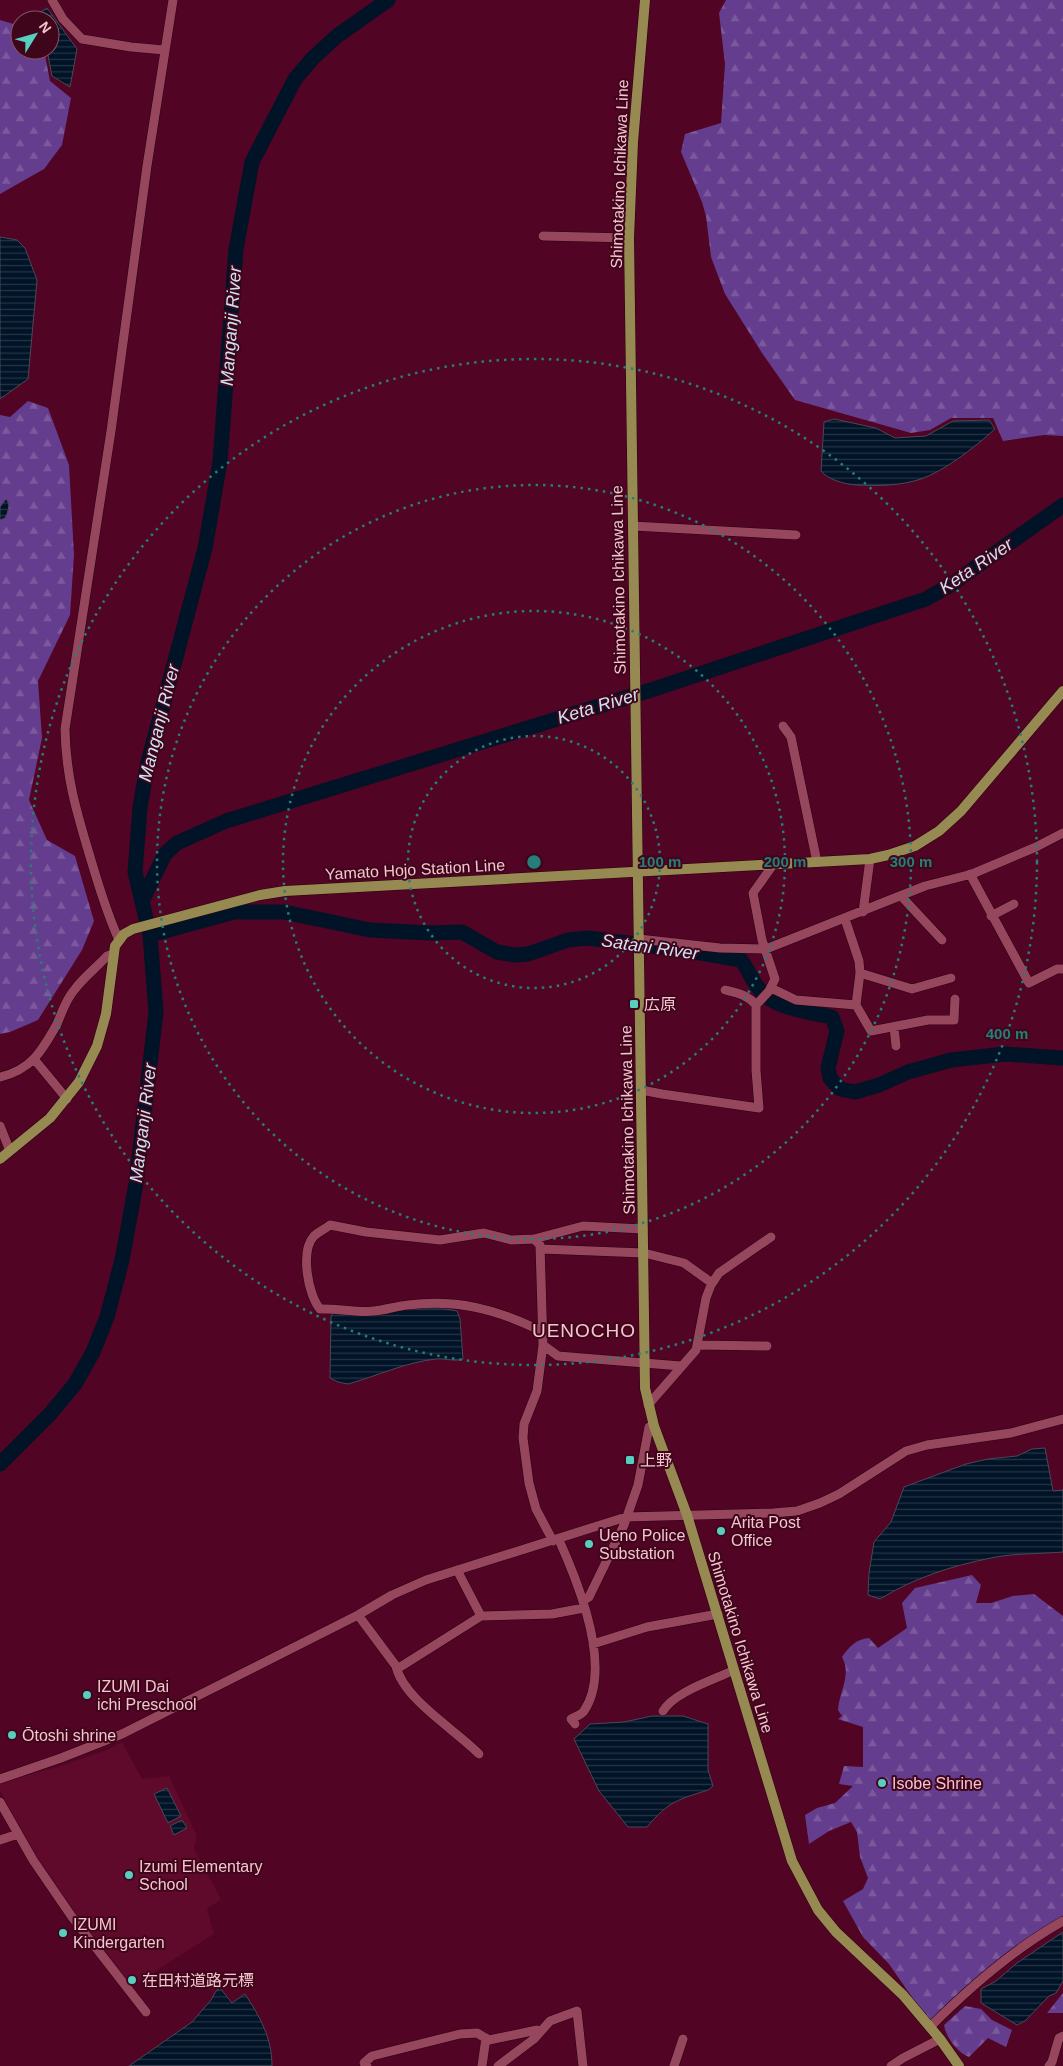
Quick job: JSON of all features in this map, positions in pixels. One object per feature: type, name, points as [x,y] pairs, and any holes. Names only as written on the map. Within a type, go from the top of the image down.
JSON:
[{"type":"main road","name":"Shimotakino Ichikawa Line","points":[[645,0],[633,142],[629,238],[645,1388],[654,1426],[687,1515],[792,1861],[802,1883],[818,1910],[836,1932],[903,1995],[962,2066]]},
{"type":"main road","name":"Yamato Hojo Station Line","points":[[119,940],[124,934],[141,926],[260,895],[285,891],[773,865],[888,855],[915,846],[940,830],[961,811],[1063,691]]},
{"type":"main road","points":[[0,1159],[50,1118],[79,1082],[97,1046],[106,1014],[114,954],[119,940]]},
{"type":"street","points":[[52,0],[63,19],[82,39],[164,50]]},
{"type":"street","points":[[119,940],[109,918],[72,800],[66,760],[65,729],[111,431],[172,0]]},
{"type":"street","points":[[542,236],[629,238]]},
{"type":"street","points":[[633,526],[796,535]]},
{"type":"street","points":[[783,726],[791,737],[817,862]]},
{"type":"street","points":[[639,944],[766,949],[926,886],[970,874],[1062,837]]},
{"type":"street","points":[[863,912],[870,858]]},
{"type":"street","points":[[641,1090],[759,1108],[756,1070],[756,1005],[771,988],[774,979],[753,893],[773,865]]},
{"type":"street","points":[[970,874],[991,916],[1029,983],[1057,969],[1063,969]]},
{"type":"street","points":[[901,896],[942,940]]},
{"type":"street","points":[[991,916],[1014,904]]},
{"type":"street","points":[[845,919],[859,961],[860,973],[856,1005],[871,1030],[928,1020],[954,1020],[955,999]]},
{"type":"street","points":[[0,1077],[16,1073],[27,1067],[56,1024],[74,990],[107,956],[114,954]]},
{"type":"street","points":[[860,973],[912,989],[952,978]]},
{"type":"street","points":[[771,988],[796,1000],[856,1005]]},
{"type":"street","points":[[725,990],[742,994],[756,1005]]},
{"type":"street","points":[[894,1027],[896,1046]]},
{"type":"street","points":[[34,1059],[67,1099]]},
{"type":"street","points":[[0,1126],[10,1151]]},
{"type":"street","points":[[543,1330],[480,1307],[452,1303],[409,1305],[372,1311],[341,1308],[320,1309],[314,1302],[307,1276],[307,1251],[313,1237],[330,1225],[366,1232],[440,1240],[484,1233],[511,1240],[534,1239],[583,1226],[643,1229]]},
{"type":"street","points":[[648,1405],[696,1350],[701,1316],[712,1283],[719,1273],[771,1237]]},
{"type":"street","points":[[534,1239],[540,1245],[543,1345],[537,1391],[526,1418],[523,1438],[529,1483],[534,1501],[556,1540],[579,1588],[593,1644],[595,1675],[591,1694],[583,1712],[571,1719],[575,1724]]},
{"type":"street","points":[[540,1249],[644,1253],[684,1263],[712,1283]]},
{"type":"street","points":[[543,1345],[558,1356],[682,1366]]},
{"type":"street","points":[[697,1346],[766,1346]]},
{"type":"street","points":[[0,1778],[61,1758],[122,1734],[358,1615],[392,1595],[426,1580],[626,1517],[798,1511],[839,1494],[906,1451],[927,1445],[1011,1433],[1063,1418]]},
{"type":"street","points":[[397,1668],[481,1616],[552,1614],[584,1604],[626,1517],[638,1485],[649,1427],[654,1426]]},
{"type":"street","points":[[457,1570],[481,1616]]},
{"type":"street","points":[[593,1644],[647,1627],[718,1614]]},
{"type":"street","points":[[358,1615],[397,1668],[398,1675],[428,1710],[479,1754]]},
{"type":"street","points":[[663,1711],[666,1706],[682,1695],[734,1670]]},
{"type":"street","points":[[0,1802],[33,1860],[72,1917],[146,2012]]},
{"type":"street","points":[[0,1840],[18,1834]]},
{"type":"street","points":[[930,2027],[959,1998],[990,1972],[1037,1936],[1063,1922]]},
{"type":"street","points":[[498,2066],[540,2032],[550,2021],[578,2011],[583,2066]]},
{"type":"street","points":[[367,2066],[364,2063],[372,2056],[460,2034],[477,2032],[489,2040],[537,2030],[540,2032]]},
{"type":"street","points":[[1049,2066],[1059,2038],[1063,2036]]},
{"type":"street","points":[[482,2066],[486,2038]]},
{"type":"street","points":[[674,2066],[683,2039]]},
{"type":"street","points":[[891,2066],[940,2039]]},
{"type":"shaded area","name":"Izumi Elementary School","points":[[122,1742],[142,1779],[169,1776],[197,1836],[194,1849],[221,1899],[207,1909],[214,1934],[132,1986],[91,1937],[33,1851],[0,1791],[0,1783],[60,1766],[107,1750]]},
{"type":"green space","points":[[726,0],[1063,0],[1063,436],[1044,435],[1003,441],[993,418],[951,418],[930,430],[911,433],[795,400],[762,353],[725,294],[711,257],[706,216],[702,202],[681,152],[685,134],[721,123],[725,64],[719,13]]},
{"type":"green space","points":[[0,20],[10,23],[10,60],[46,60],[50,81],[71,98],[62,145],[44,169],[0,194]]},
{"type":"green space","points":[[28,401],[48,408],[69,465],[74,555],[70,615],[38,681],[42,738],[29,800],[47,840],[75,856],[94,921],[82,950],[38,1020],[10,1032],[0,1034],[0,415],[10,417]]},
{"type":"green space","points":[[972,1575],[981,1585],[976,1603],[991,1603],[1013,1596],[1034,1594],[1063,1616],[1063,1918],[932,2022],[925,2016],[889,1964],[863,1937],[843,1901],[863,1889],[868,1878],[860,1857],[857,1832],[851,1822],[829,1831],[809,1844],[805,1815],[817,1808],[835,1803],[853,1786],[839,1784],[844,1766],[863,1767],[863,1727],[838,1719],[842,1716],[838,1710],[846,1670],[842,1657],[850,1647],[860,1640],[869,1638],[878,1648],[907,1628],[902,1603],[915,1588]]},
{"type":"green space","points":[[1063,1993],[1063,2013],[1047,2013]]},
{"type":"green space","points":[[965,2006],[981,2009],[992,2020],[1012,2030],[1006,2047],[988,2038],[969,2057],[957,2049],[947,2035],[944,2025]]},
{"type":"water","points":[[60,26],[77,49],[70,87],[52,76],[49,60],[60,60]]},
{"type":"water","points":[[0,237],[17,240],[25,248],[37,280],[28,379],[0,399]]},
{"type":"water","points":[[834,419],[876,428],[895,438],[926,436],[953,421],[989,420],[995,429],[957,460],[924,478],[892,485],[856,485],[832,479],[821,471],[824,422]]},
{"type":"water","points":[[6,499],[9,506],[8,511],[5,518],[0,520],[0,507]]},
{"type":"water","points":[[439,1308],[457,1311],[460,1319],[463,1359],[425,1361],[403,1366],[348,1384],[330,1378],[331,1316],[335,1312]]},
{"type":"water","points":[[1045,1448],[1053,1491],[1063,1490],[1063,1552],[1009,1555],[976,1561],[920,1579],[880,1599],[868,1595],[874,1542],[891,1522],[904,1487],[966,1464],[988,1459],[1017,1456],[1032,1449]]},
{"type":"water","points":[[652,1716],[683,1716],[708,1724],[708,1770],[713,1786],[708,1790],[674,1802],[647,1827],[628,1827],[599,1791],[574,1739],[590,1724],[624,1722]]},
{"type":"water","points":[[167,1788],[181,1816],[168,1823],[154,1794]]},
{"type":"water","points":[[182,1820],[187,1828],[174,1835],[170,1826]]},
{"type":"water","points":[[1063,1932],[1063,1981],[1056,1993],[1049,1996],[1025,2021],[1017,2025],[981,2003],[981,1989],[996,1981],[1017,1963]]},
{"type":"water","points":[[220,1988],[232,2003],[245,1994],[264,2028],[270,2046],[272,2066],[129,2066],[192,2022]]},
{"type":"waterway","name":"Manganji River","points":[[0,1464],[50,1414],[75,1384],[93,1352],[107,1317],[122,1260],[136,1184],[156,1012],[150,935],[135,872],[140,808],[147,766],[205,548],[220,462],[236,249],[252,162],[295,79],[313,58],[337,36],[388,0]]},
{"type":"waterway","name":"Keta River","points":[[142,901],[165,854],[177,843],[226,821],[648,691],[926,599],[952,584],[1063,505]]},
{"type":"waterway","name":"Satani River","points":[[150,935],[234,912],[284,912],[370,930],[430,933],[462,932],[497,952],[515,955],[528,954],[568,940],[587,938],[684,950],[741,960],[757,986],[774,1002],[793,1009],[832,1017],[837,1031],[828,1068],[830,1078],[840,1089],[855,1092],[879,1085],[908,1072],[951,1060],[1005,1054],[1063,1058]]},
{"type":"place","name":"広原","points":[[634,1004]]},
{"type":"place","name":"上野","points":[[630,1460]]},
{"type":"place","name":"Arita Post Office","points":[[721,1531]]},
{"type":"place","name":"Ueno Police Substation","points":[[589,1544]]},
{"type":"place","name":"IZUMI Dai ichi Preschool","points":[[87,1695]]},
{"type":"place","name":"Ōtoshi shrine","points":[[12,1735]]},
{"type":"place","name":"Isobe Shrine","points":[[882,1783]]},
{"type":"place","name":"Izumi Elementary School","points":[[129,1875]]},
{"type":"place","name":"IZUMI Kindergarten","points":[[63,1933]]},
{"type":"place","name":"在田村道路元標","points":[[132,1980]]},
{"type":"district","name":"UENOCHO","points":[[584,1330]]}]
